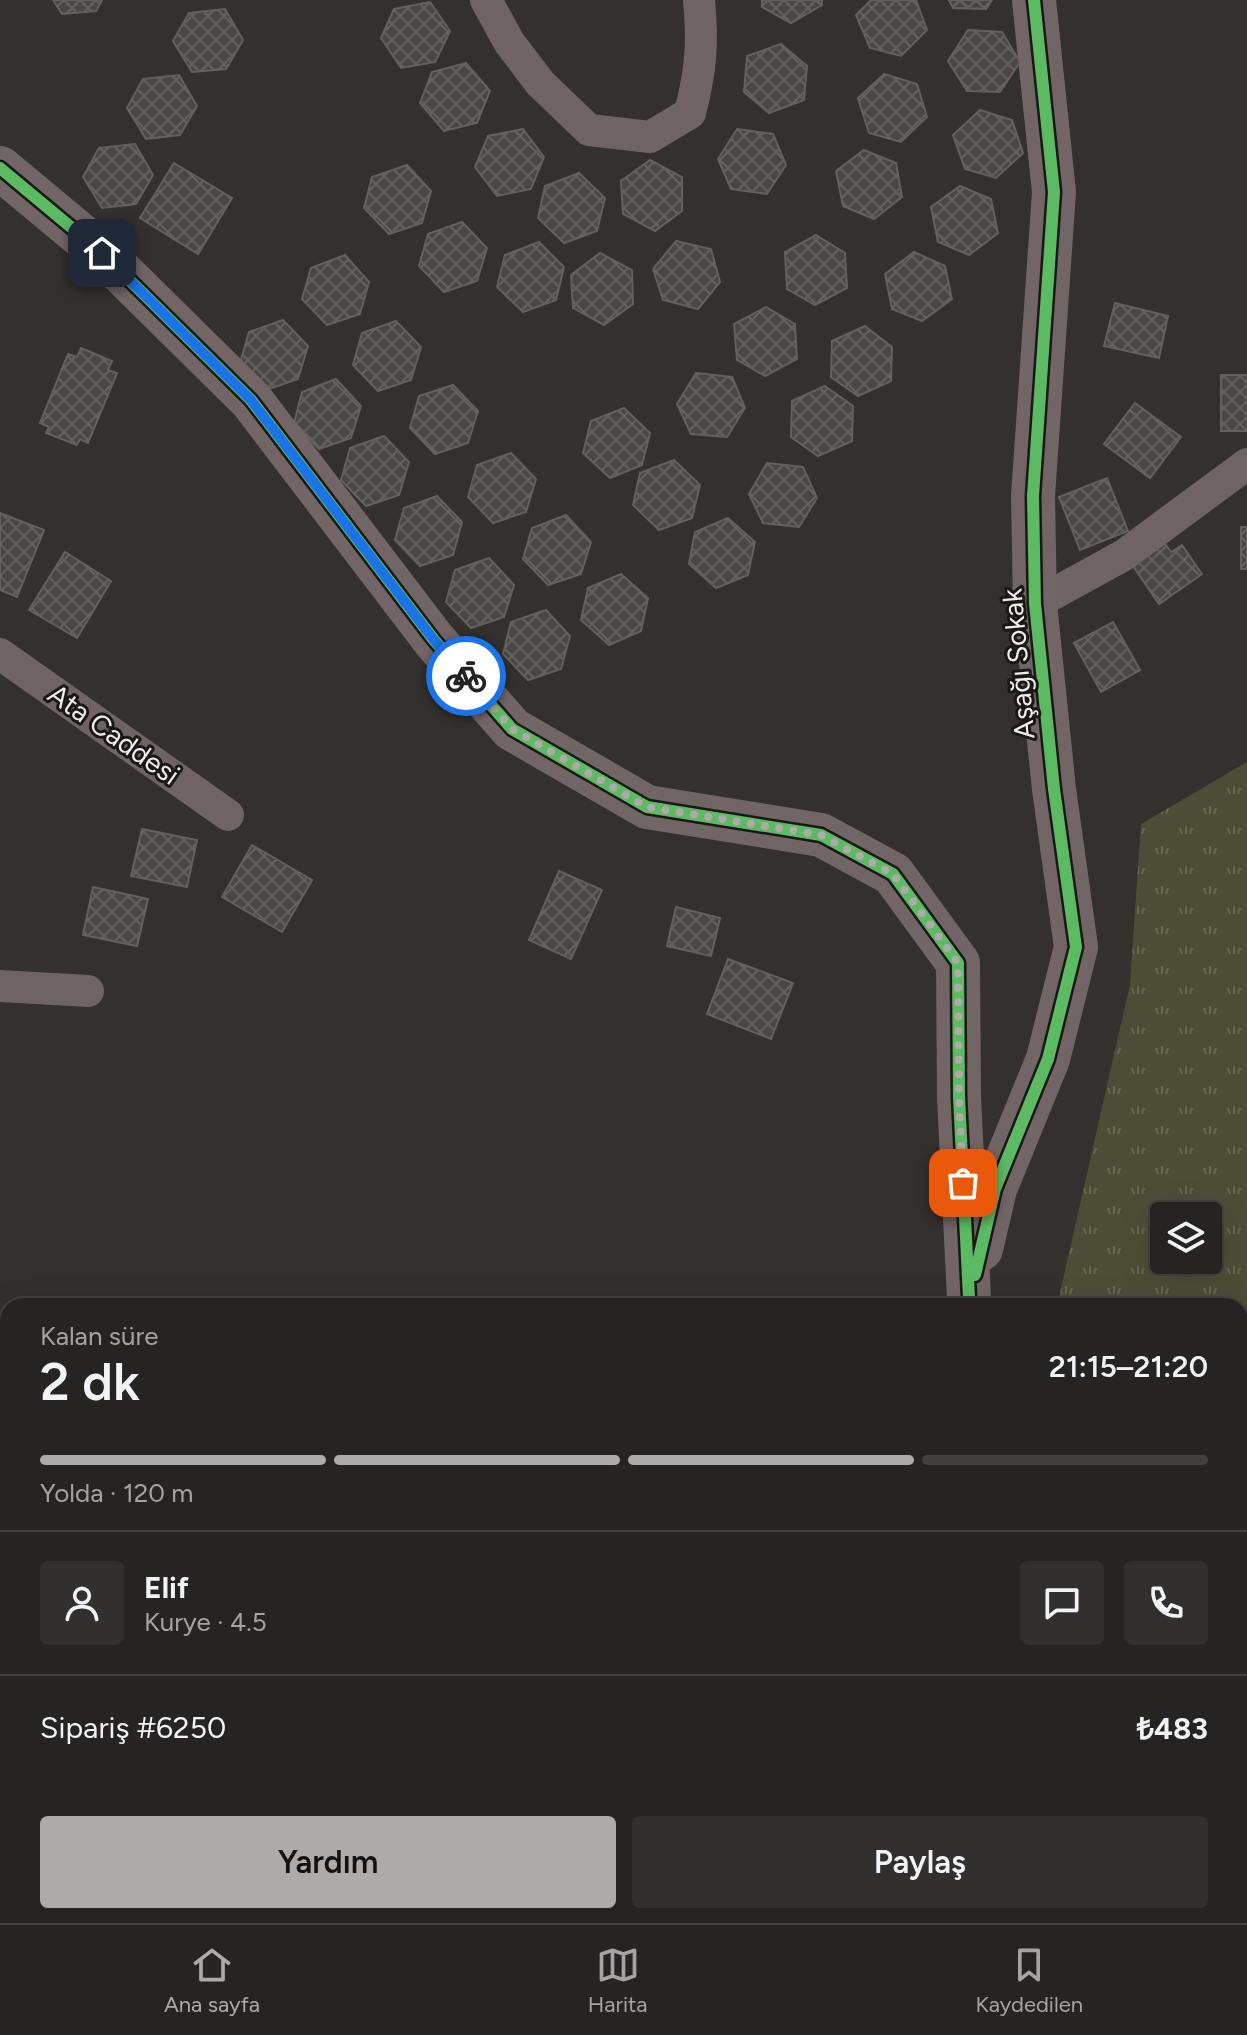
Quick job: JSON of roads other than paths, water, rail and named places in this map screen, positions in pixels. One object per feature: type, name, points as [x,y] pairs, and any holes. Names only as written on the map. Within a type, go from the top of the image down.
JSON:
[{"type":"street","points":[[486,0],[509,42],[540,83],[589,130],[650,137],[690,113],[700,74],[702,36],[699,0]]},
{"type":"street","name":"Aşağı Sokak","points":[[970,1298],[995,1189],[1048,1059],[1076,947],[1054,789],[1035,604],[1033,496],[1054,192],[1034,0]]},
{"type":"street","points":[[0,168],[102,253],[251,400],[434,640],[512,729],[647,807],[821,835],[893,874],[958,963],[959,1097],[969,1298]]},
{"type":"street","name":"Aşağı Sokak","points":[[1035,604],[1124,555],[1247,464]]},
{"type":"street","name":"Ata Caddesi","points":[[0,654],[228,815]]},
{"type":"street","points":[[0,986],[88,991]]}]
